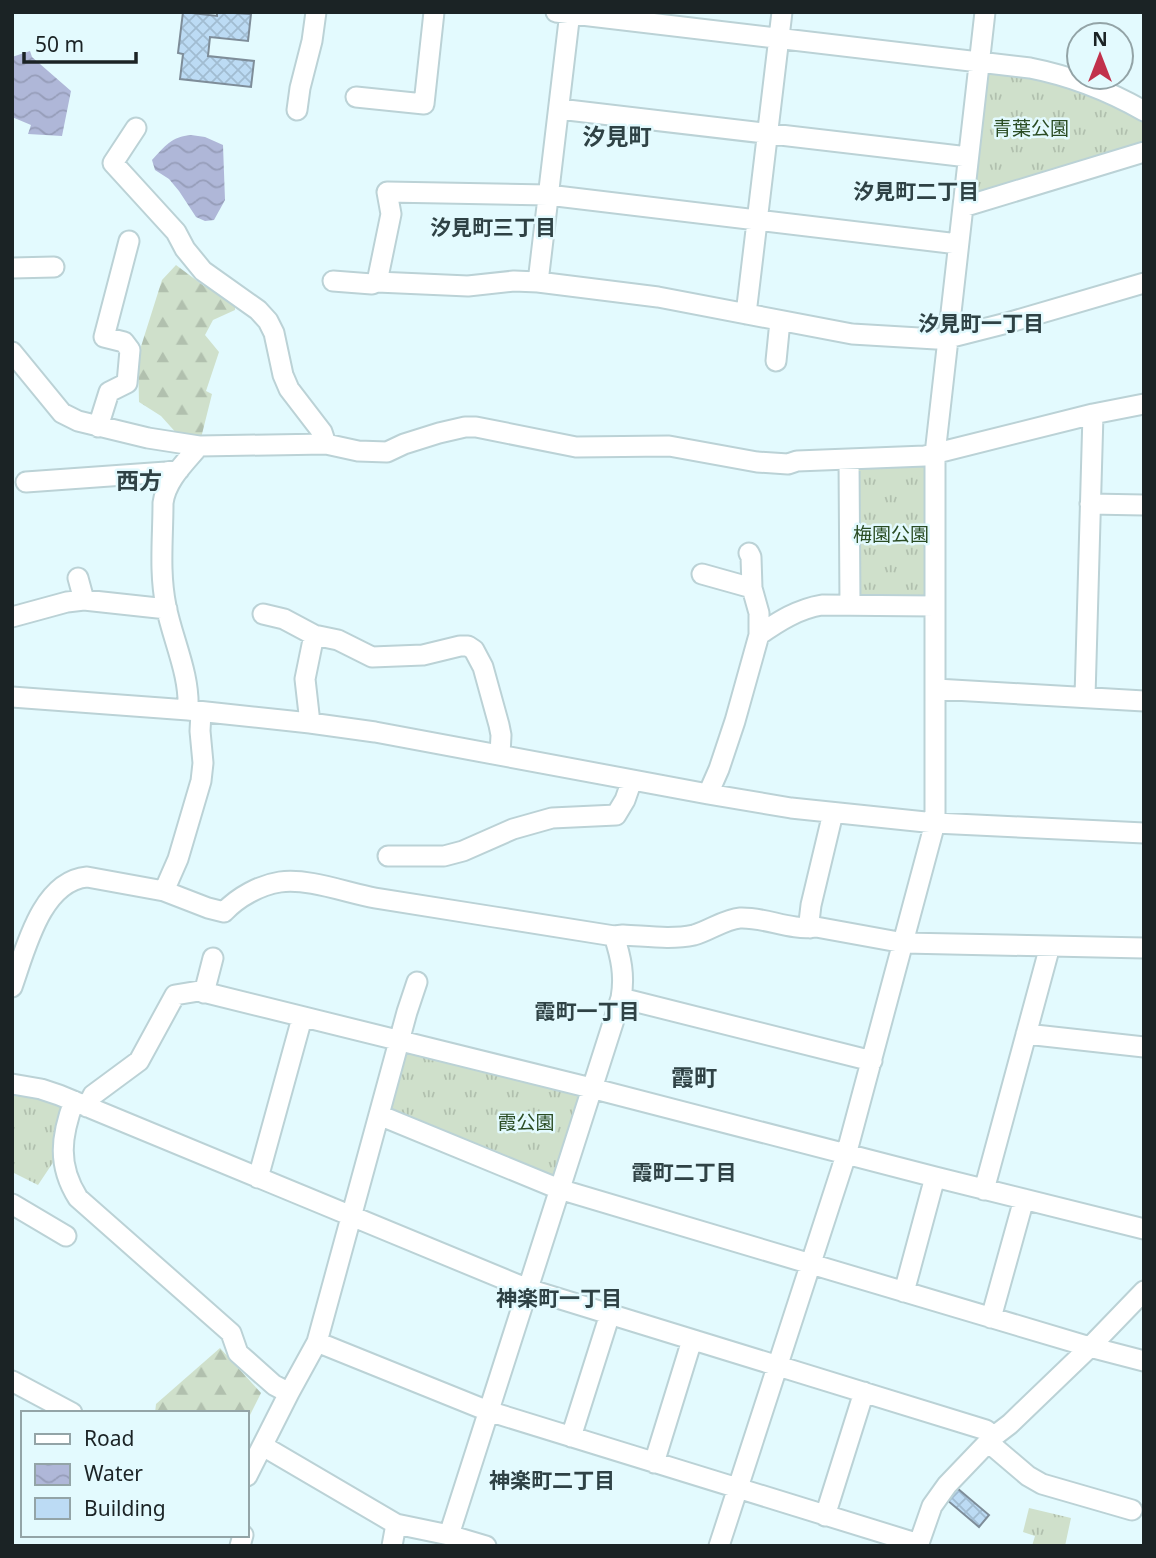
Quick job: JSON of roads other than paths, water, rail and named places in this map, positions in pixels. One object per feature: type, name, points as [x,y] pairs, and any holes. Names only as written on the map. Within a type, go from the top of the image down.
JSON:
[{"type":"street","points":[[297,110],[313,41],[316,12]]},
{"type":"street","points":[[356,97],[424,104],[434,12]]},
{"type":"street","points":[[746,314],[782,12]]},
{"type":"street","points":[[719,1546],[846,1155],[935,823],[935,454],[985,12]]},
{"type":"street","points":[[538,282],[559,109],[565,13],[1030,68],[1101,88],[1144,111]]},
{"type":"street","points":[[559,109],[968,157]]},
{"type":"street","points":[[136,128],[113,163],[167,221],[203,271],[258,310],[268,321],[274,333],[289,390],[327,444]]},
{"type":"street","points":[[963,207],[1144,152]]},
{"type":"street","points":[[377,282],[391,214],[387,192],[548,195],[958,244]]},
{"type":"street","points":[[98,427],[109,392],[127,383],[130,350],[124,342],[104,337],[129,241]]},
{"type":"street","points":[[12,268],[54,267]]},
{"type":"street","points":[[333,281],[468,286],[514,281],[538,282],[658,297],[852,334],[936,339],[1007,323],[1144,282]]},
{"type":"street","points":[[776,361],[780,321]]},
{"type":"street","points":[[12,352],[62,413],[98,427],[200,446],[327,444],[358,452],[387,452],[439,433],[476,427],[576,447],[669,446],[757,462],[788,464],[797,461],[925,456],[1144,404]]},
{"type":"street","points":[[1085,697],[1093,414]]},
{"type":"street","points":[[164,891],[178,859],[201,781],[203,763],[200,730],[161,579],[163,503],[168,485],[200,446]]},
{"type":"street","points":[[849,459],[850,604]]},
{"type":"street","points":[[26,482],[179,470]]},
{"type":"street","points":[[1090,504],[1144,505]]},
{"type":"street","points":[[708,794],[735,721],[759,635],[759,613],[752,588],[749,553]]},
{"type":"street","points":[[702,573],[752,588]]},
{"type":"street","points":[[78,578],[84,600]]},
{"type":"street","points":[[12,617],[84,600],[167,609]]},
{"type":"street","points":[[759,635],[808,607],[850,604],[935,606]]},
{"type":"street","points":[[263,614],[284,619],[314,635],[338,640],[372,657],[423,654],[468,646],[474,650],[483,667],[499,724],[500,755]]},
{"type":"street","points":[[310,723],[306,678],[314,635]]},
{"type":"street","points":[[936,688],[1144,701]]},
{"type":"street","points":[[12,697],[195,711],[375,732],[791,808],[935,823],[1144,833]]},
{"type":"street","points":[[388,856],[444,856],[463,851],[511,830],[552,818],[616,815],[632,780]]},
{"type":"street","points":[[810,928],[811,905],[833,813]]},
{"type":"street","points":[[12,987],[38,917],[52,896],[75,878],[87,877],[164,891],[225,912],[231,904],[250,893],[281,881],[321,885],[408,904],[614,936],[688,936],[736,918],[748,918],[803,929],[816,927],[904,943],[1144,948]]},
{"type":"street","points":[[449,1535],[621,998],[623,972],[614,936]]},
{"type":"street","points":[[984,1190],[1050,946]]},
{"type":"street","points":[[204,993],[213,958]]},
{"type":"street","points":[[248,1474],[317,1342],[417,982]]},
{"type":"street","points":[[289,1393],[274,1385],[238,1353],[231,1333],[78,1198],[66,1174],[63,1160],[68,1117],[81,1104],[139,1061],[175,995],[199,991],[1144,1229]]},
{"type":"street","points":[[621,998],[872,1061]]},
{"type":"street","points":[[258,1178],[302,1018]]},
{"type":"street","points":[[1027,1034],[1144,1047]]},
{"type":"street","points":[[12,1084],[41,1089],[81,1104],[528,1289],[986,1430],[991,1439],[1028,1476],[1042,1484],[1132,1510]]},
{"type":"street","points":[[379,1115],[559,1189],[1144,1361]]},
{"type":"street","points":[[904,1292],[935,1177]]},
{"type":"street","points":[[991,1318],[1024,1199]]},
{"type":"street","points":[[12,1204],[66,1236]]},
{"type":"street","points":[[317,1342],[488,1411],[918,1545],[926,1519],[938,1496],[991,1439],[1090,1347],[1144,1291]]},
{"type":"street","points":[[571,1437],[610,1314]]},
{"type":"street","points":[[654,1463],[692,1340]]},
{"type":"street","points":[[12,1381],[68,1411]]},
{"type":"street","points":[[825,1516],[864,1392]]},
{"type":"street","points":[[263,1446],[396,1524],[486,1546]]},
{"type":"street","points":[[392,1546],[396,1524]]},
{"type":"water","points":[[30,51],[32,57],[71,91],[62,136],[28,134],[31,125],[12,117],[12,57]]},
{"type":"water","points":[[191,135],[205,137],[223,145],[225,200],[214,220],[205,221],[196,217],[169,179],[155,170],[152,160],[173,140]]},
{"type":"district","name":"汐見町","points":[[617,136]]},
{"type":"district","name":"汐見町二丁目","points":[[916,191]]},
{"type":"district","name":"汐見町三丁目","points":[[493,227]]},
{"type":"district","name":"汐見町一丁目","points":[[981,323]]},
{"type":"district","name":"西方","points":[[139,480]]},
{"type":"district","name":"霞町一丁目","points":[[587,1011]]},
{"type":"district","name":"霞町","points":[[694,1077]]},
{"type":"district","name":"霞町二丁目","points":[[684,1172]]},
{"type":"district","name":"神楽町一丁目","points":[[559,1298]]},
{"type":"district","name":"神楽町二丁目","points":[[552,1480]]},
{"type":"park label","name":"青葉公園","points":[[1031,128]]},
{"type":"park label","name":"梅園公園","points":[[891,534]]},
{"type":"park label","name":"霞公園","points":[[526,1122]]}]
